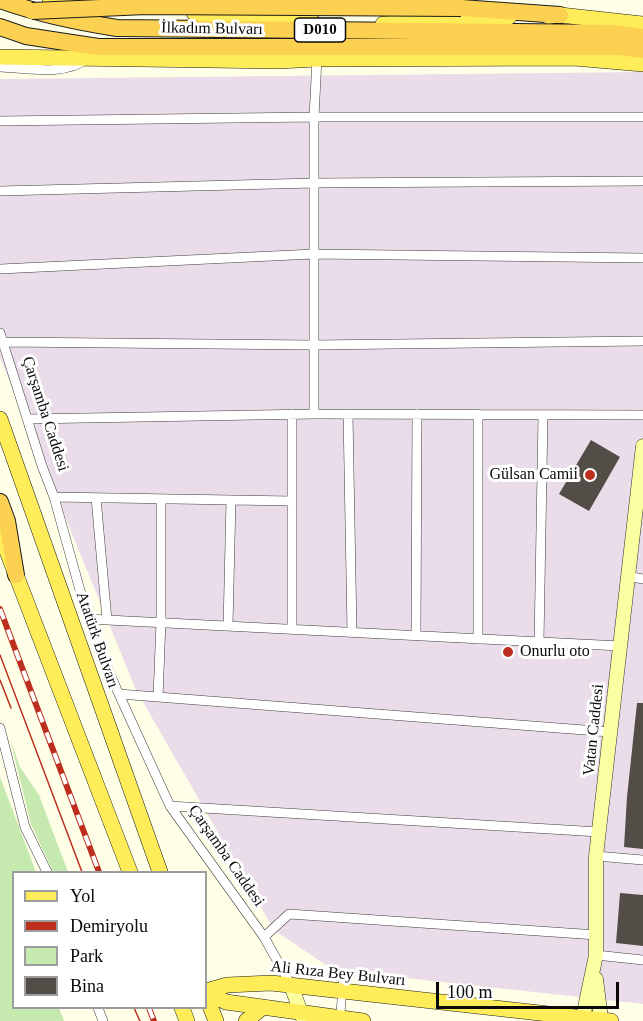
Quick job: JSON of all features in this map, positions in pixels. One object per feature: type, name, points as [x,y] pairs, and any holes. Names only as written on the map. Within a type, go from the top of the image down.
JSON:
[{"type":"highway","name":"İlkadım Bulvarı","points":[[0,0],[32,11],[117,28],[613,33],[643,37]]},
{"type":"highway","points":[[32,11],[146,6],[461,8],[560,15]]},
{"type":"highway","name":"İlkadım Bulvarı","points":[[0,27],[27,36],[98,47],[619,47],[643,50]]},
{"type":"highway","points":[[0,502],[7,521],[16,575]]},
{"type":"main road","name":"İlkadım Bulvarı","points":[[55,0],[341,26],[560,15],[643,24]]},
{"type":"main road","points":[[0,51],[26,57]]},
{"type":"main road","points":[[0,57],[26,57]]},
{"type":"main road","name":"İlkadım Bulvarı","points":[[26,57],[279,61],[574,58],[643,64]]},
{"type":"main road","name":"Atatürk Bulvarı","points":[[0,419],[159,871]]},
{"type":"main road","name":"Vatan Caddesi","points":[[584,1019],[596,962],[596,855],[642,472],[643,446]]},
{"type":"main road","points":[[0,533],[129,871]]},
{"type":"main road","points":[[596,962],[604,1021]]},
{"type":"main road","name":"Ali Rıza Bey Bulvarı","points":[[207,993],[227,985],[250,983],[343,987],[604,1021]]},
{"type":"main road","name":"Çarşamba Caddesi","points":[[291,985],[303,1016]]},
{"type":"main road","points":[[207,993],[226,1002],[303,1016],[363,1021]]},
{"type":"main road","points":[[207,996],[216,1021]]},
{"type":"main road","points":[[246,1021],[262,1008]]},
{"type":"street","points":[[0,67],[65,69],[78,66],[87,59]]},
{"type":"street","points":[[314,414],[314,117],[317,59]]},
{"type":"street","points":[[0,121],[314,117],[643,117]]},
{"type":"street","points":[[0,191],[314,183],[643,181]]},
{"type":"street","points":[[0,269],[314,254],[643,258]]},
{"type":"street","name":"Çarşamba Caddesi","points":[[0,333],[54,497],[87,618],[119,694],[170,806],[264,937],[291,985]]},
{"type":"street","points":[[4,342],[314,345],[643,341]]},
{"type":"street","points":[[292,414],[292,629]]},
{"type":"street","points":[[28,419],[292,414],[643,415]]},
{"type":"street","points":[[348,414],[352,632]]},
{"type":"street","points":[[416,636],[417,414]]},
{"type":"street","points":[[478,414],[478,639]]},
{"type":"street","points":[[539,642],[543,415]]},
{"type":"street","points":[[54,497],[292,501]]},
{"type":"street","points":[[96,498],[107,620]]},
{"type":"street","points":[[158,697],[161,622],[161,499]]},
{"type":"street","points":[[228,626],[231,500]]},
{"type":"street","points":[[628,576],[643,579]]},
{"type":"street","points":[[87,618],[620,646]]},
{"type":"street","points":[[119,694],[610,732]]},
{"type":"street","points":[[0,728],[25,827],[45,871]]},
{"type":"street","points":[[170,806],[599,832]]},
{"type":"street","points":[[596,855],[643,860]]},
{"type":"street","points":[[264,937],[289,914],[597,935]]},
{"type":"street","points":[[596,962],[643,960]]},
{"type":"street","points":[[340,1020],[343,987]]},
{"type":"shaded area","points":[[643,72],[643,1004],[333,970],[274,930],[136,690],[0,358],[0,79]]},
{"type":"green space","points":[[10,739],[20,767],[39,795],[68,871],[53,871],[31,824]]},
{"type":"green space","points":[[0,777],[36,871],[12,871],[12,1009],[59,1009],[64,1021],[0,1021]]},
{"type":"building","name":"Gülsan Camii","points":[[591,440],[620,457],[589,511],[559,494]]},
{"type":"building","points":[[637,703],[643,703],[643,849],[624,847]]},
{"type":"building","points":[[620,893],[643,895],[643,946],[616,943]]},
{"type":"tram line","points":[[0,655],[82,871]]},
{"type":"tram line","points":[[0,680],[11,708]]},
{"type":"tram line","points":[[134,1009],[140,1021]]},
{"type":"railway","points":[[0,609],[99,871]]},
{"type":"railway","points":[[149,1009],[154,1021]]},
{"type":"place","name":"Gülsan Camii","points":[[590,475]]},
{"type":"place","name":"Onurlu oto","points":[[508,652]]}]
